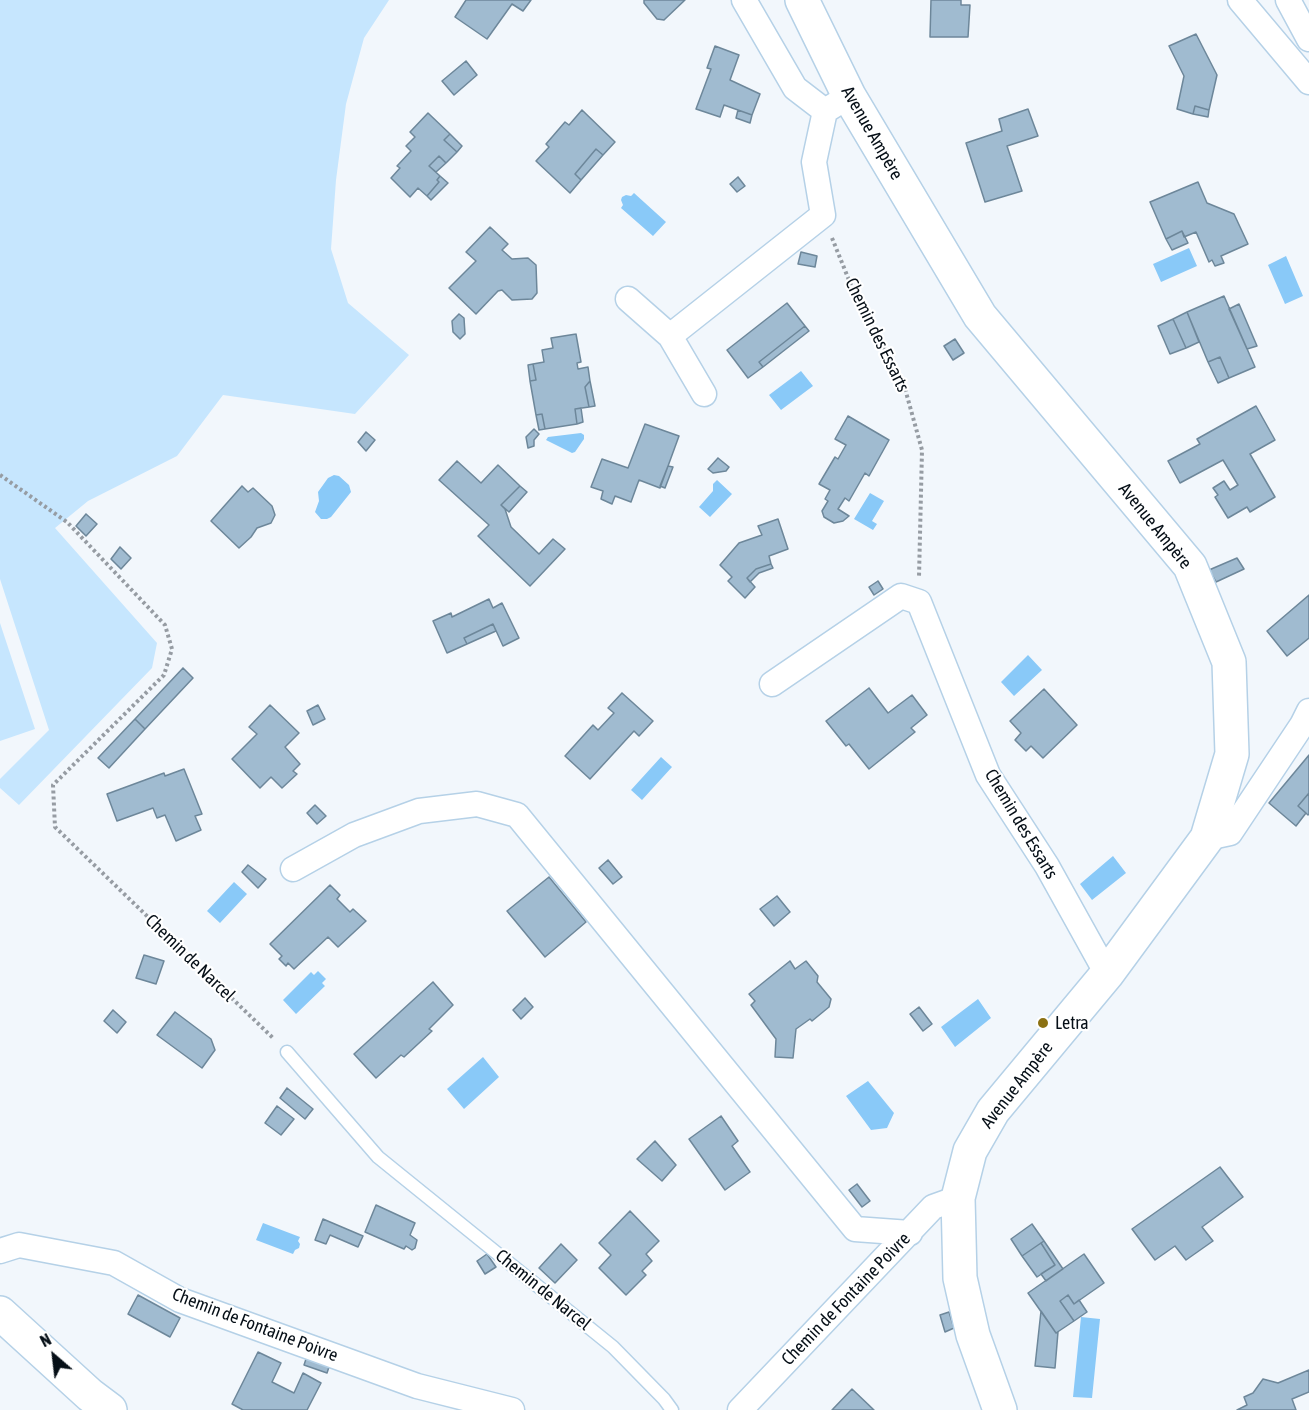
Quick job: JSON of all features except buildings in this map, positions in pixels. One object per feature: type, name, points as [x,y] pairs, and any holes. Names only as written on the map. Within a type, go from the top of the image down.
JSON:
[{"type":"main road","name":"Avenue Ampère","points":[[802,0],[837,103],[980,316],[1190,566],[1229,662],[1232,754],[1207,838],[1107,974],[993,1111],[970,1151],[958,1198],[960,1278],[973,1335],[1000,1410]]},
{"type":"main road","points":[[0,1313],[90,1395],[110,1410]]},
{"type":"street","points":[[670,336],[822,215],[814,162],[837,103],[795,88],[744,0]]},
{"type":"street","points":[[1240,0],[1309,82]]},
{"type":"street","points":[[1288,0],[1309,39]]},
{"type":"street","points":[[628,299],[670,336],[704,394]]},
{"type":"street","points":[[772,684],[901,596],[919,602]]},
{"type":"street","name":"Chemin des Essarts","points":[[919,602],[988,775],[1047,866],[1107,974]]},
{"type":"street","points":[[1207,838],[1230,833],[1309,711]]},
{"type":"street","points":[[293,869],[354,835],[419,811],[477,804],[517,815],[855,1229],[910,1233]]},
{"type":"street","name":"Chemin de Fontaine Poivre","points":[[740,1410],[933,1207],[958,1198]]},
{"type":"street","name":"Chemin de Fontaine Poivre","points":[[0,1251],[19,1245],[114,1263],[180,1300],[417,1386],[512,1410]]},
{"type":"lane","name":"Chemin de Narcel","points":[[287,1052],[378,1157],[613,1347],[672,1410]]},
{"type":"path","name":"Chemin des Essarts","points":[[822,215],[853,290],[904,385],[922,450],[919,602]]},
{"type":"path","name":"Chemin de Narcel","points":[[0,475],[67,522],[165,626],[172,650],[164,675],[53,785],[55,827],[287,1052]]},
{"type":"shaded area","points":[[0,0],[389,0],[364,38],[346,104],[336,180],[331,249],[348,303],[409,355],[355,414],[223,395],[177,456],[88,501],[55,528],[157,643],[152,668],[19,805],[0,788],[0,779],[49,730],[0,579]]},
{"type":"shaded area","points":[[0,623],[35,729],[0,741]]},
{"type":"water","points":[[634,193],[666,222],[653,236],[621,208],[622,197],[631,196]]},
{"type":"water","points":[[1189,248],[1197,266],[1161,282],[1153,264]]},
{"type":"water","points":[[1286,256],[1303,296],[1285,304],[1268,265]]},
{"type":"water","points":[[801,371],[813,386],[781,410],[769,395]]},
{"type":"water","points":[[581,433],[584,439],[572,453],[546,440],[548,437]]},
{"type":"water","points":[[334,475],[339,476],[349,485],[351,492],[331,517],[321,519],[315,512],[319,501],[318,492],[328,478]]},
{"type":"water","points":[[717,480],[732,494],[710,517],[699,507],[713,491],[713,484]]},
{"type":"water","points":[[870,493],[884,501],[872,521],[877,524],[873,530],[854,519]]},
{"type":"water","points":[[1028,655],[1042,670],[1014,696],[1001,682]]},
{"type":"water","points":[[661,757],[672,767],[642,800],[631,790]]},
{"type":"water","points":[[1113,856],[1126,873],[1092,900],[1080,884]]},
{"type":"water","points":[[234,882],[247,894],[220,923],[207,911]]},
{"type":"water","points":[[318,971],[326,979],[322,983],[325,986],[296,1014],[283,1000],[311,972],[314,975]]},
{"type":"water","points":[[978,999],[991,1018],[955,1047],[941,1027]]},
{"type":"water","points":[[483,1057],[499,1077],[464,1109],[447,1089]]},
{"type":"water","points":[[868,1081],[894,1113],[887,1128],[871,1130],[846,1096]]},
{"type":"water","points":[[263,1223],[300,1237],[299,1248],[293,1254],[256,1240]]},
{"type":"water","points":[[1081,1317],[1100,1319],[1092,1398],[1073,1397]]},
{"type":"place","name":"Letra","points":[[1043,1023]]}]
